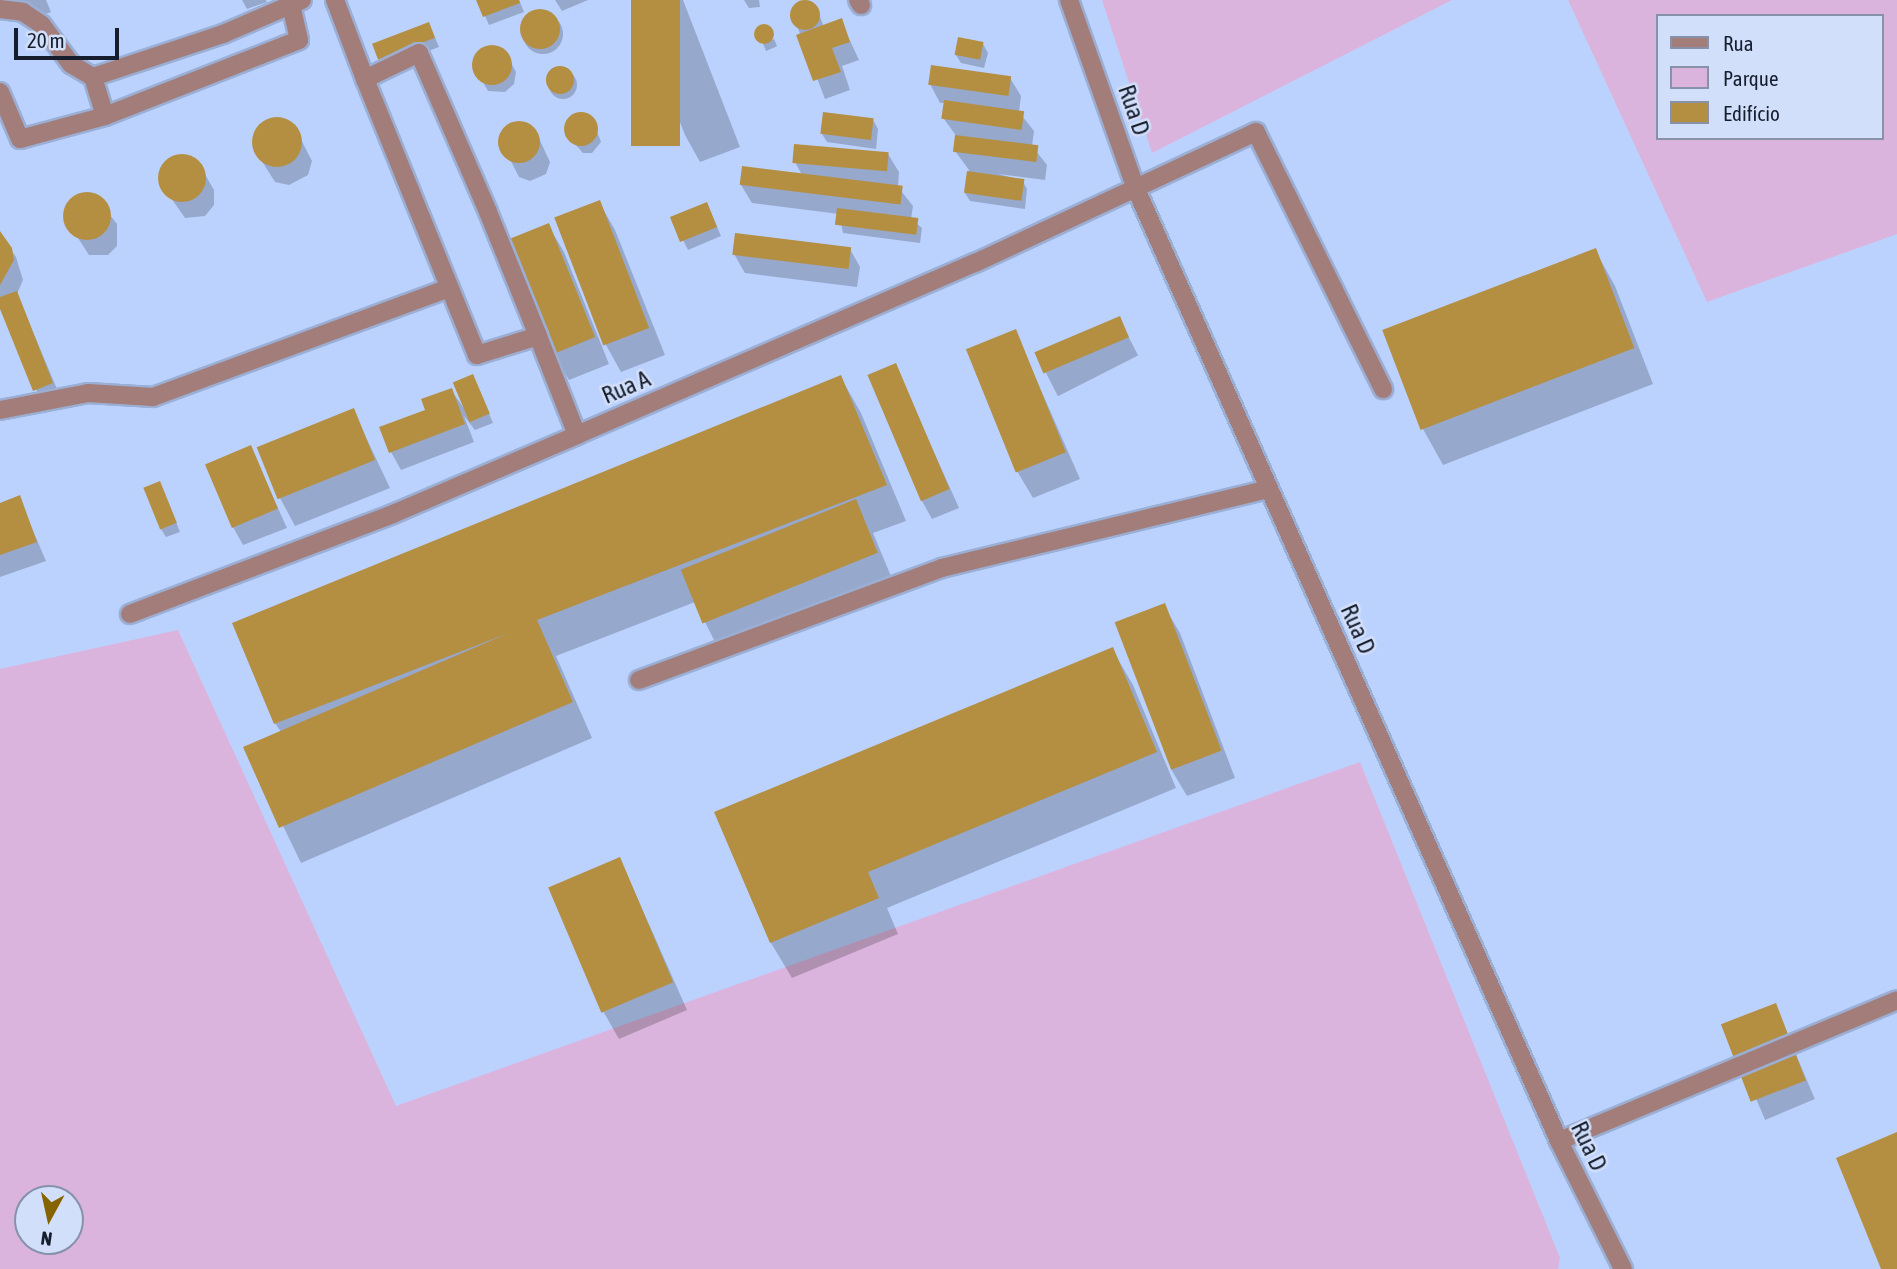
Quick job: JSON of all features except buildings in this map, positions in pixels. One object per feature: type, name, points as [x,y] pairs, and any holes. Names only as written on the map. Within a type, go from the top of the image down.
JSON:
[{"type":"street","points":[[335,0],[477,355],[538,336]]},
{"type":"street","name":"Rua D","points":[[1069,0],[1136,189],[1559,1141],[1623,1269]]},
{"type":"street","points":[[0,92],[20,139],[105,116],[299,40],[296,2],[223,34],[93,77]]},
{"type":"street","points":[[0,9],[23,12],[42,25],[71,64],[93,77],[105,116]]},
{"type":"street","points":[[365,79],[419,53],[577,435]]},
{"type":"street","name":"Rua A","points":[[130,614],[393,514],[1136,189],[1255,132],[1383,389]]},
{"type":"street","points":[[0,410],[88,393],[153,397],[450,288]]},
{"type":"street","points":[[639,680],[942,568],[1269,489]]},
{"type":"street","points":[[1559,1141],[1897,1000]]},
{"type":"green space","points":[[1102,0],[1452,0],[1152,153]]},
{"type":"green space","points":[[1568,0],[1897,0],[1897,234],[1707,302]]},
{"type":"green space","points":[[178,630],[396,1106],[1360,762],[1560,1258],[1558,1269],[0,1269],[0,669]]}]
